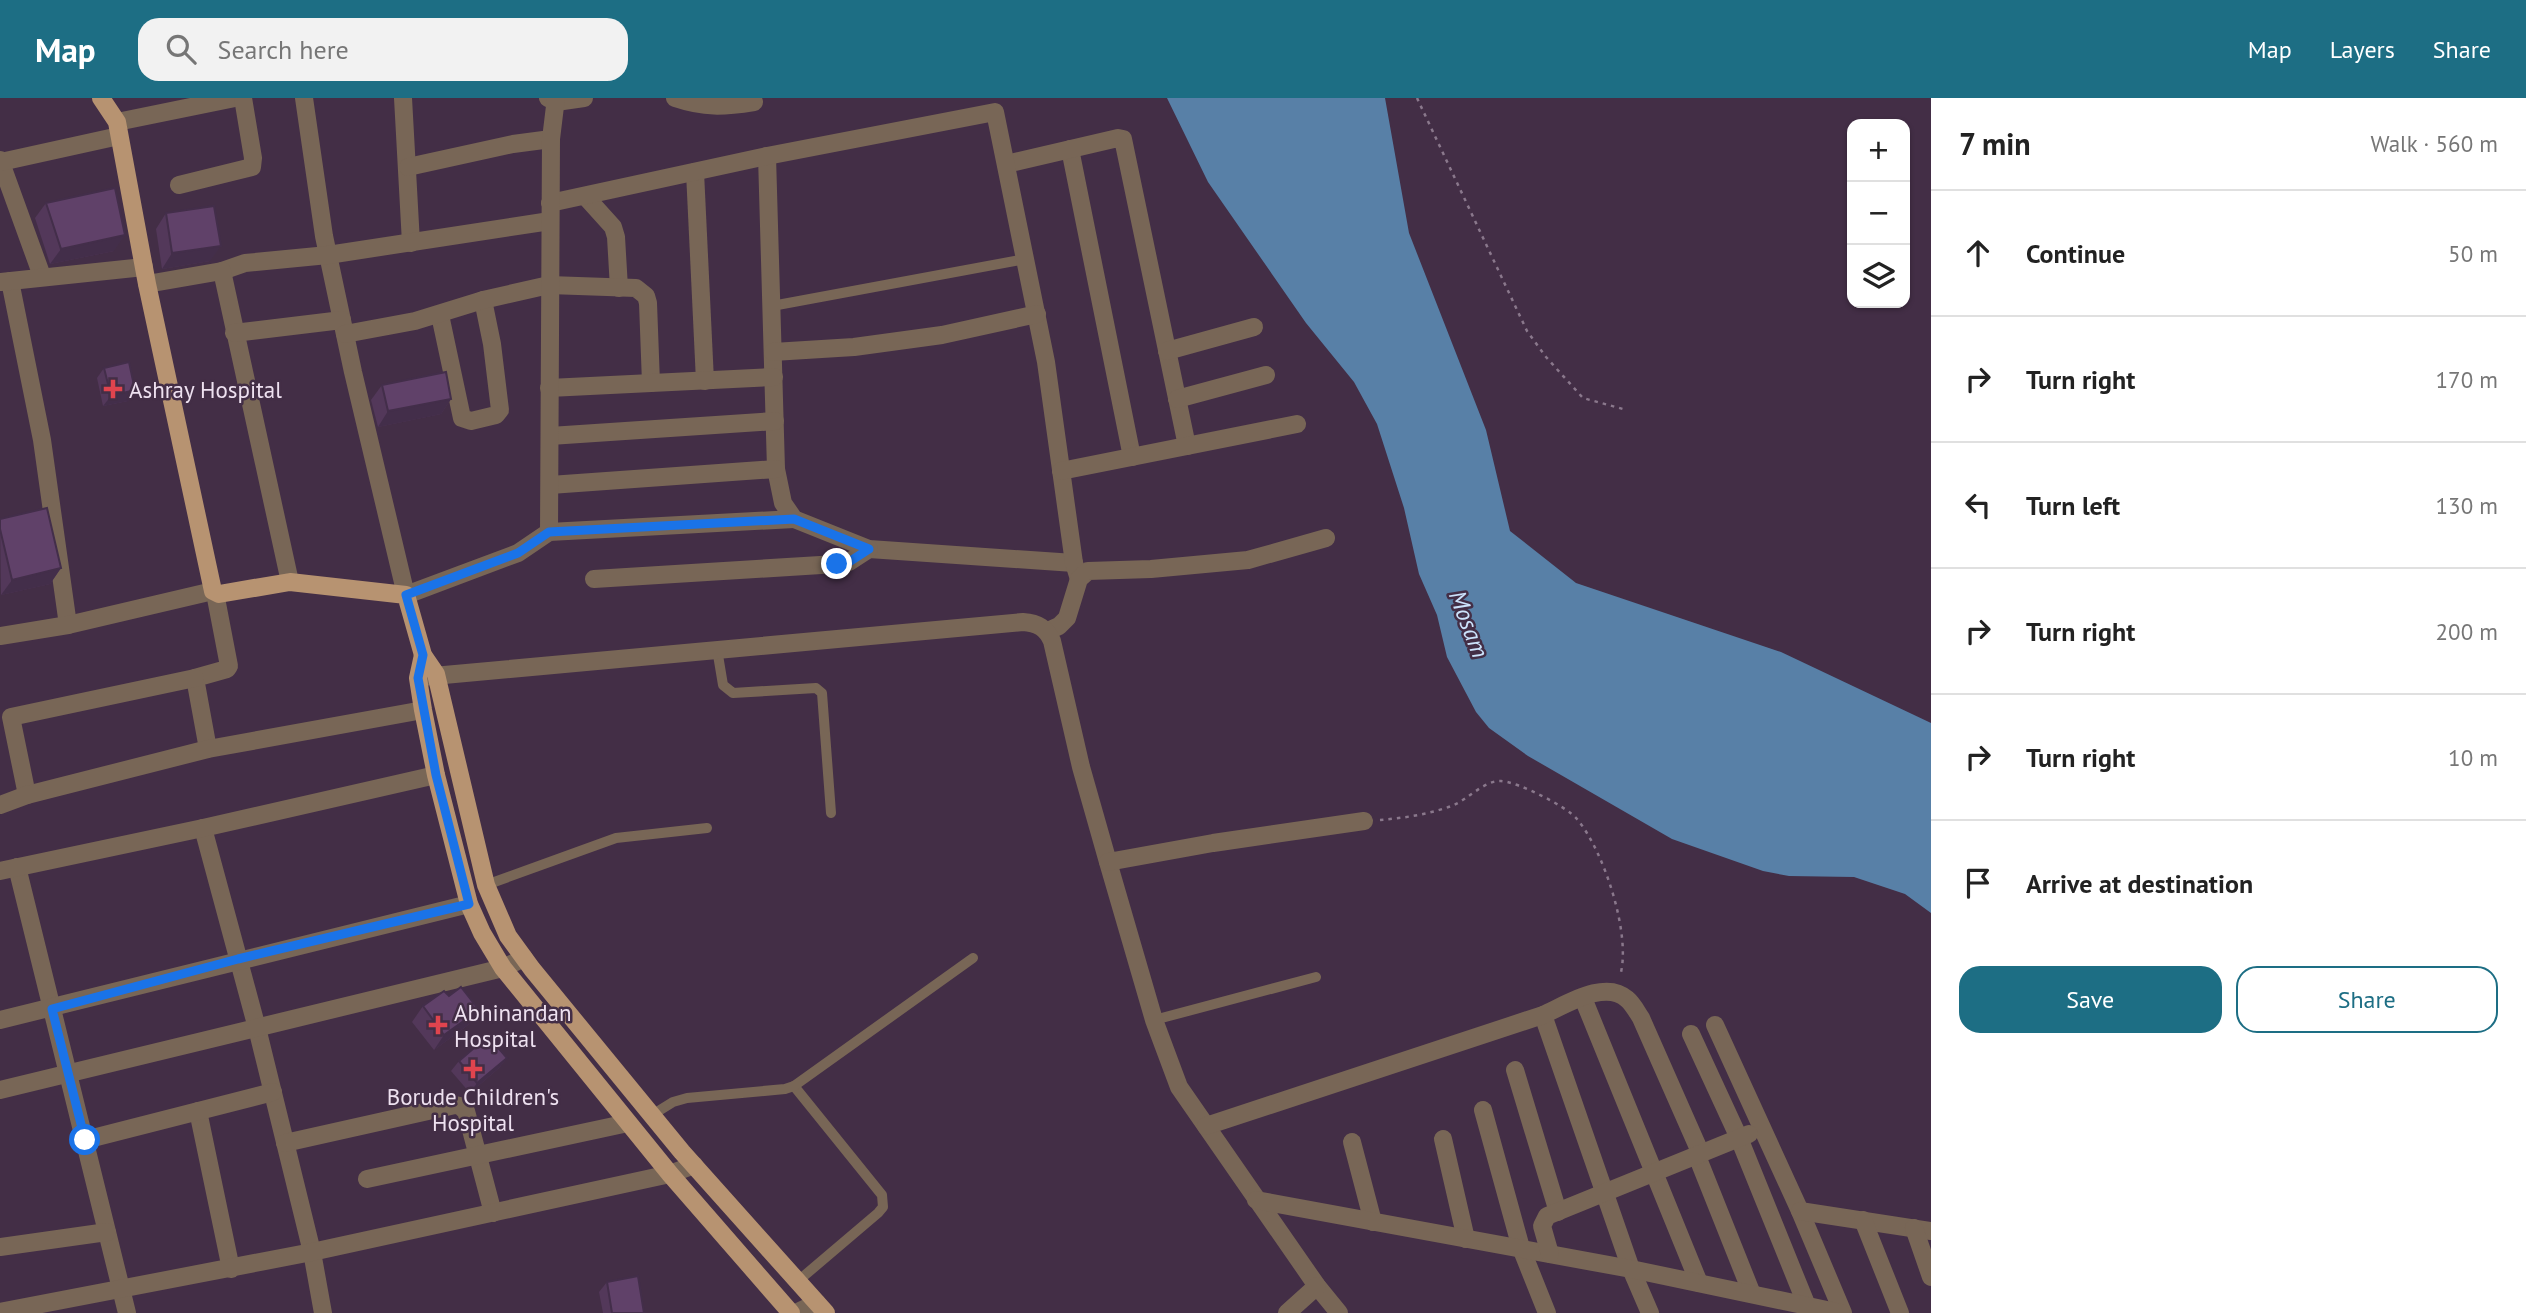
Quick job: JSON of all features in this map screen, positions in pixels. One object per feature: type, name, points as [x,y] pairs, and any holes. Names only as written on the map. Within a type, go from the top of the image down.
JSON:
[{"type":"main road","points":[[101,98],[118,129],[145,276],[214,592],[290,582],[406,595],[423,655],[436,674],[486,885],[508,936],[694,1165],[821,1308]]},
{"type":"main road","points":[[423,655],[418,678],[436,775],[469,904],[482,933],[503,968],[628,1123],[793,1313]]},
{"type":"street","points":[[42,276],[0,161],[235,98],[253,159],[252,167],[179,185]]},
{"type":"street","points":[[304,98],[328,255],[406,595],[518,553],[549,532],[794,519],[869,549],[1077,571],[1151,569],[1248,560],[1326,538]]},
{"type":"street","points":[[403,98],[411,243]]},
{"type":"street","points":[[549,532],[549,285],[553,99],[584,98]]},
{"type":"street","points":[[675,98],[720,107],[754,102]]},
{"type":"street","points":[[68,625],[43,440],[5,281],[42,276],[145,276],[222,271],[246,263],[411,243],[550,212],[584,196],[767,156],[995,112],[1046,362],[1077,571],[1067,618],[1048,631]]},
{"type":"street","points":[[408,167],[513,144],[551,139]]},
{"type":"street","points":[[1006,164],[1123,139],[1187,446]]},
{"type":"street","points":[[1070,149],[1132,457]]},
{"type":"street","points":[[767,156],[776,469],[783,503],[794,519]]},
{"type":"street","points":[[695,172],[705,381]]},
{"type":"street","points":[[584,196],[612,228],[616,237],[619,288]]},
{"type":"street","points":[[222,271],[290,582]]},
{"type":"street","points":[[234,333],[343,327],[440,315],[483,300],[549,285],[636,288],[646,296],[650,383]]},
{"type":"street","points":[[440,315],[462,418],[471,421],[496,415],[500,410],[492,344],[483,300]]},
{"type":"street","points":[[773,352],[942,335],[1037,314]]},
{"type":"street","points":[[1167,351],[1254,327]]},
{"type":"street","points":[[1177,399],[1266,375]]},
{"type":"street","points":[[549,388],[774,377]]},
{"type":"street","points":[[550,436],[775,421]]},
{"type":"street","points":[[1061,471],[1297,424]]},
{"type":"street","points":[[550,485],[776,469]]},
{"type":"street","points":[[594,579],[837,564],[849,562],[869,549]]},
{"type":"street","points":[[0,636],[68,625],[214,592],[229,666],[227,669],[195,678],[5,718],[27,794]]},
{"type":"street","points":[[418,678],[436,674],[1023,622],[1033,623],[1048,631],[1108,862],[1154,1020],[1179,1087],[1256,1200],[1339,1313]]},
{"type":"street","points":[[195,678],[208,749]]},
{"type":"street","points":[[0,805],[27,794],[208,749],[423,710]]},
{"type":"street","points":[[127,1313],[52,1009],[8,869],[436,775]]},
{"type":"street","points":[[1108,862],[1213,843],[1364,821]]},
{"type":"street","points":[[203,828],[257,1028],[312,1252],[323,1313]]},
{"type":"street","points":[[0,1020],[469,904]]},
{"type":"street","points":[[0,1090],[503,968],[524,958]]},
{"type":"street","points":[[1206,1126],[1543,1014],[1583,998],[1607,991],[1616,992],[1628,999],[1641,1017],[1699,1155],[1752,1294]]},
{"type":"street","points":[[1583,998],[1699,1283]]},
{"type":"street","points":[[1543,1014],[1631,1269],[1650,1313]]},
{"type":"street","points":[[1715,1025],[1800,1211],[1842,1313]]},
{"type":"street","points":[[1690,1034],[1739,1138],[1807,1306]]},
{"type":"street","points":[[1515,1070],[1558,1212]]},
{"type":"street","points":[[85,1140],[273,1093]]},
{"type":"street","points":[[285,1143],[455,1105],[466,1111],[493,1213]]},
{"type":"street","points":[[1483,1110],[1521,1248],[1548,1313]]},
{"type":"street","points":[[198,1111],[231,1269]]},
{"type":"street","points":[[367,1179],[628,1123]]},
{"type":"street","points":[[1550,1254],[1542,1226],[1547,1216],[1762,1129]]},
{"type":"street","points":[[1443,1139],[1466,1239]]},
{"type":"street","points":[[1353,1142],[1373,1222]]},
{"type":"street","points":[[0,1312],[312,1252],[670,1174],[694,1165]]},
{"type":"street","points":[[1256,1200],[1631,1269],[1752,1294],[1782,1307],[1807,1306],[1842,1313]]},
{"type":"street","points":[[1800,1211],[1923,1229],[1931,1277]]},
{"type":"street","points":[[1863,1220],[1900,1313]]},
{"type":"street","points":[[0,1247],[107,1232]]},
{"type":"street","points":[[1287,1313],[1317,1286]]},
{"type":"street","points":[[793,1313],[821,1308]]},
{"type":"lane","points":[[772,306],[1025,259]]},
{"type":"lane","points":[[717,649],[723,685],[733,694],[819,689],[822,693],[831,813]]},
{"type":"lane","points":[[486,885],[616,838],[708,828]]},
{"type":"lane","points":[[652,1115],[673,1102],[687,1098],[794,1086],[973,958]]},
{"type":"lane","points":[[1154,1020],[1316,977]]},
{"type":"lane","points":[[794,1086],[882,1195],[884,1201],[878,1213],[798,1281]]},
{"type":"path","points":[[1417,98],[1527,331],[1583,398],[1623,409]]},
{"type":"path","points":[[1364,821],[1401,818],[1454,805],[1493,782],[1501,781],[1512,783],[1557,804],[1576,818],[1605,871],[1624,937],[1625,961],[1616,992]]},
{"type":"water","name":"Mosam","points":[[1167,98],[1385,98],[1409,233],[1486,430],[1510,531],[1576,583],[1781,652],[1931,723],[1931,913],[1905,894],[1854,877],[1789,876],[1763,871],[1672,839],[1528,756],[1489,728],[1476,712],[1447,657],[1437,615],[1419,574],[1404,508],[1377,424],[1354,382],[1306,323],[1208,182]]},
{"type":"building","points":[[115,188],[125,235],[61,249],[46,203]]},
{"type":"building","points":[[214,206],[221,246],[172,253],[166,213]]},
{"type":"building","points":[[129,362],[135,390],[111,396],[104,368]]},
{"type":"building","points":[[446,372],[451,399],[388,411],[382,385]]},
{"type":"building","points":[[47,508],[61,568],[12,580],[0,519]]},
{"type":"building","points":[[461,987],[479,1010],[444,1035],[423,1006],[444,991],[449,996]]},
{"type":"building","points":[[488,1036],[507,1058],[477,1083],[459,1061]]},
{"type":"building","points":[[638,1276],[644,1313],[612,1313],[607,1282]]},
{"type":"place","name":"Ashray Hospital","points":[[113,389]]},
{"type":"place","name":"Abhinandan Hospital","points":[[438,1025]]},
{"type":"place","name":"Borude Children's Hospital","points":[[473,1069]]},
{"type":"route","points":[[85,1140],[52,1009],[238,959],[469,904],[436,775],[418,678],[423,655],[406,595],[518,553],[549,532],[794,519],[869,549],[849,562],[837,564]]}]
